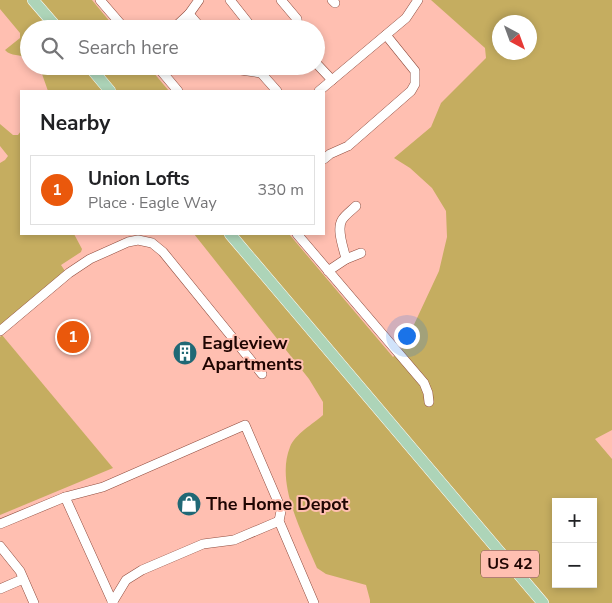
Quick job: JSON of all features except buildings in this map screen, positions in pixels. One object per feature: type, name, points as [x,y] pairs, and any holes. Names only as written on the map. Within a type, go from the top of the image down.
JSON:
[{"type":"main road","points":[[34,0],[51,20]]},
{"type":"main road","points":[[97,75],[109,90]]},
{"type":"main road","name":"US 42","points":[[231,235],[543,603]]},
{"type":"street","points":[[100,0],[117,20]]},
{"type":"street","points":[[183,20],[199,0]]},
{"type":"street","points":[[230,0],[246,20]]},
{"type":"street","points":[[281,0],[298,20]]},
{"type":"street","points":[[320,90],[406,18],[418,0]]},
{"type":"street","points":[[189,14],[194,20]]},
{"type":"street","points":[[326,154],[348,146],[403,99],[415,86],[415,71],[386,35]]},
{"type":"street","points":[[325,73],[332,80]]},
{"type":"street","points":[[164,75],[177,90]]},
{"type":"street","points":[[265,75],[276,90]]},
{"type":"street","points":[[346,259],[341,236],[341,223],[342,219],[356,206]]},
{"type":"street","points":[[298,235],[424,383],[429,402]]},
{"type":"street","points":[[0,331],[80,264],[128,242],[146,240],[163,252],[262,374]]},
{"type":"street","points":[[328,271],[346,259],[361,253]]},
{"type":"street","points":[[0,524],[65,497],[104,487],[245,425],[279,504],[281,510],[279,521],[314,603]]},
{"type":"street","points":[[65,497],[113,603]]},
{"type":"street","points":[[113,603],[126,580],[142,570],[203,544],[234,540],[279,521]]},
{"type":"street","points":[[0,546],[16,566],[34,603]]},
{"type":"street","points":[[0,589],[23,579]]},
{"type":"shaded area","points":[[0,0],[31,0],[48,20],[20,20],[20,33],[0,9]]},
{"type":"shaded area","points":[[35,0],[92,0],[109,20],[52,20]]},
{"type":"shaded area","points":[[431,0],[612,0],[612,430],[595,439],[612,459],[612,603],[545,603],[233,235],[290,235],[393,357],[404,346],[439,271],[447,237],[446,211],[432,188],[410,168],[394,158],[431,127],[441,103],[486,58],[485,48]]},
{"type":"shaded area","points":[[20,38],[20,56],[10,54],[5,50]]},
{"type":"shaded area","points":[[42,75],[95,75],[107,90],[48,90]]},
{"type":"shaded area","points":[[99,75],[156,75],[168,90],[111,90]]},
{"type":"shaded area","points":[[0,124],[13,135],[18,135],[20,132],[20,235],[75,235],[82,249],[81,252],[61,265],[65,271],[0,327],[0,163],[8,156],[0,146]]},
{"type":"shaded area","points":[[195,235],[229,235],[540,603],[370,603],[366,585],[326,574],[317,568],[298,525],[288,493],[286,477],[286,461],[292,442],[323,415],[323,402],[309,379]]},
{"type":"shaded area","points":[[2,335],[113,468],[0,515],[0,337]]},
{"type":"place","name":"Union Lofts","points":[[73,337]]},
{"type":"place","name":"Eagleview Apartments","points":[[185,353]]},
{"type":"place","name":"The Home Depot","points":[[189,504]]}]
